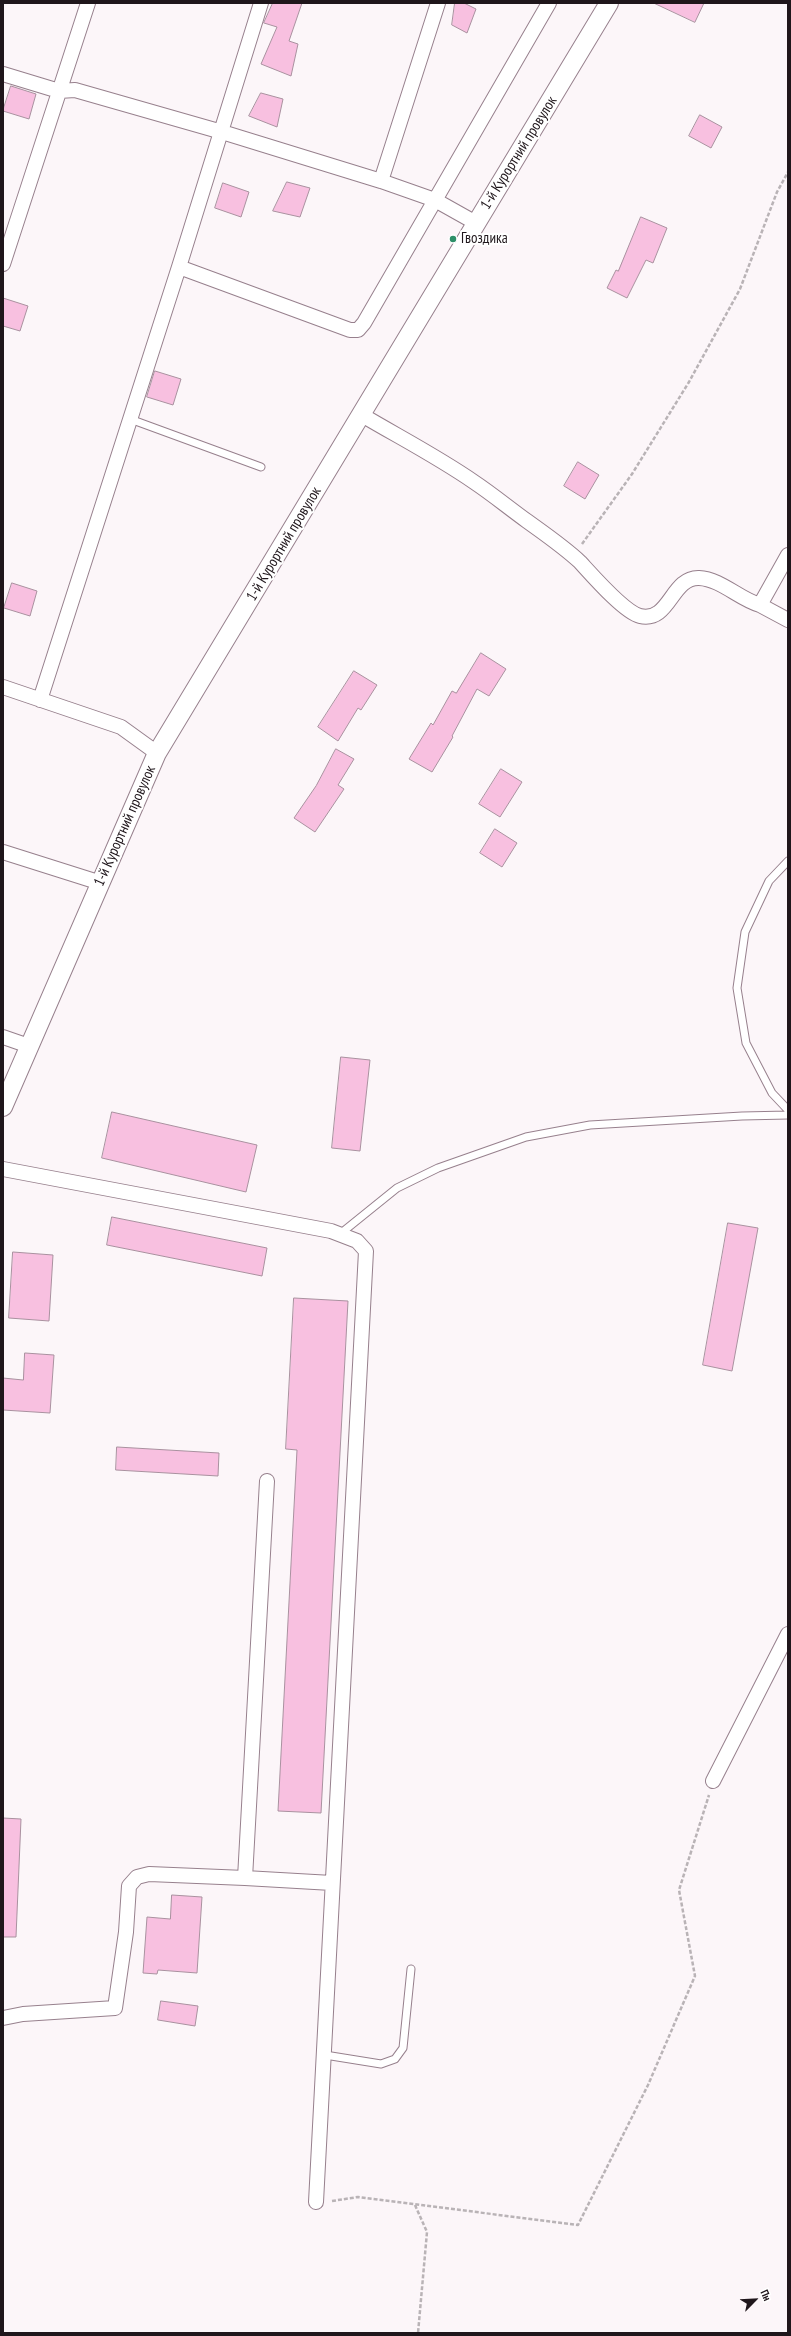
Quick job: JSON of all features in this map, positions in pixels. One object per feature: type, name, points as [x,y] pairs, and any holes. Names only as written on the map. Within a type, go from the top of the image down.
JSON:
[{"type":"street","points":[[3,264],[88,3]]},
{"type":"street","points":[[40,700],[222,132],[261,3]]},
{"type":"street","points":[[381,181],[438,3]]},
{"type":"street","points":[[179,267],[350,330],[358,330],[364,323],[549,3]]},
{"type":"street","name":"1-й Курортний провулок","points":[[3,1107],[157,753],[609,3]]},
{"type":"street","points":[[3,74],[59,91],[75,90],[222,132],[381,181],[435,200],[476,223]]},
{"type":"street","points":[[362,415],[473,481],[573,555],[630,612],[639,616],[648,617],[656,614],[662,611],[679,587],[688,580],[698,578],[707,580],[788,620]]},
{"type":"street","points":[[760,605],[788,555]]},
{"type":"street","points":[[3,688],[121,728],[157,753]]},
{"type":"street","points":[[3,852],[100,883]]},
{"type":"street","points":[[3,1037],[29,1046]]},
{"type":"street","points":[[3,1169],[340,1234],[357,1241],[366,1251],[332,1883],[325,2056],[316,2202]]},
{"type":"street","points":[[245,1878],[266,1481]]},
{"type":"street","points":[[713,1781],[788,1634]]},
{"type":"street","points":[[3,2018],[23,2014],[115,2008],[126,1932],[129,1886],[137,1877],[149,1874],[332,1883]]},
{"type":"lane","points":[[130,419],[261,467]]},
{"type":"lane","points":[[788,861],[769,881],[745,932],[737,988],[746,1043],[772,1094],[788,1110]]},
{"type":"lane","points":[[340,1234],[397,1188],[438,1168],[526,1137],[590,1125],[788,1115]]},
{"type":"lane","points":[[325,2056],[381,2064],[395,2059],[403,2048],[411,1969]]},
{"type":"path","points":[[573,555],[632,474],[689,382],[740,290],[777,192],[788,172]]},
{"type":"path","points":[[331,2202],[358,2197],[578,2225],[648,2085],[695,1976],[679,1890],[713,1781]]},
{"type":"path","points":[[414,2204],[427,2232],[418,2333]]},
{"type":"building","points":[[273,3],[302,3],[289,41],[298,44],[291,76],[261,64],[277,27],[264,23]]},
{"type":"building","points":[[455,3],[464,3],[476,9],[467,33],[452,25]]},
{"type":"building","points":[[654,3],[704,3],[695,22]]},
{"type":"building","points":[[11,86],[36,94],[29,119],[3,111]]},
{"type":"building","points":[[261,93],[283,99],[277,127],[249,116]]},
{"type":"building","points":[[700,115],[722,127],[711,148],[689,136]]},
{"type":"building","points":[[287,182],[310,188],[300,217],[273,211]]},
{"type":"building","points":[[223,183],[249,192],[241,217],[215,208]]},
{"type":"building","points":[[641,217],[667,228],[653,263],[646,260],[627,298],[607,288],[616,270],[618,271]]},
{"type":"building","points":[[3,298],[28,306],[20,331],[3,326]]},
{"type":"building","points":[[155,371],[181,379],[173,405],[147,397]]},
{"type":"building","points":[[578,462],[599,475],[585,499],[564,486]]},
{"type":"building","points":[[12,583],[37,591],[30,616],[4,608]]},
{"type":"building","points":[[481,653],[506,669],[489,696],[477,689],[452,736],[453,737],[432,772],[409,759],[431,723],[433,725],[452,691],[456,693]]},
{"type":"building","points":[[354,671],[377,685],[361,710],[358,708],[338,741],[318,727]]},
{"type":"building","points":[[336,749],[354,759],[338,785],[344,789],[315,832],[294,818],[316,786]]},
{"type":"building","points":[[501,769],[522,782],[500,817],[479,804]]},
{"type":"building","points":[[495,829],[517,843],[502,867],[480,853]]},
{"type":"building","points":[[341,1057],[370,1060],[360,1151],[332,1148]]},
{"type":"building","points":[[112,1112],[257,1145],[246,1192],[102,1158]]},
{"type":"building","points":[[112,1217],[267,1248],[262,1276],[107,1245]]},
{"type":"building","points":[[728,1223],[758,1228],[732,1371],[703,1365]]},
{"type":"building","points":[[13,1252],[53,1255],[49,1321],[9,1318]]},
{"type":"building","points":[[294,1298],[348,1301],[321,1813],[278,1811],[297,1450],[286,1449]]},
{"type":"building","points":[[25,1353],[54,1355],[50,1413],[3,1410],[3,1378],[23,1380]]},
{"type":"building","points":[[117,1447],[219,1453],[218,1476],[116,1470]]},
{"type":"building","points":[[3,1818],[21,1819],[16,1937],[3,1937]]},
{"type":"building","points":[[172,1895],[202,1897],[197,1973],[158,1970],[157,1974],[143,1973],[147,1917],[170,1919]]},
{"type":"building","points":[[161,2001],[198,2006],[195,2026],[158,2020]]},
{"type":"place","name":"Гвоздика","points":[[453,239]]}]
